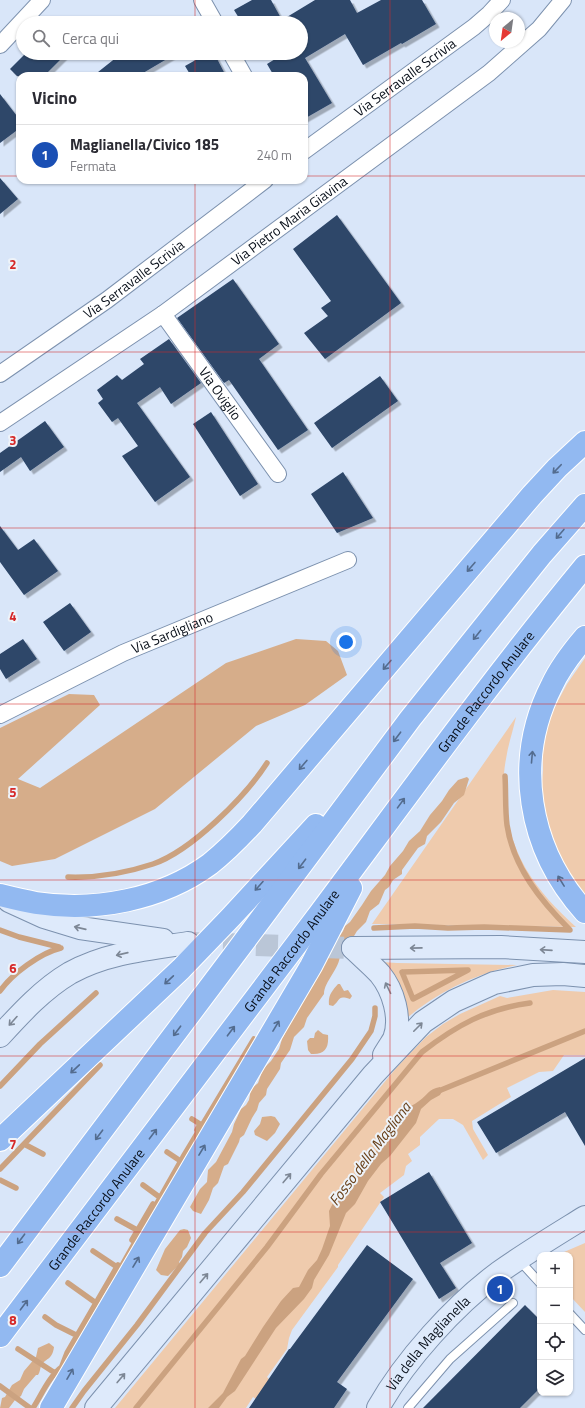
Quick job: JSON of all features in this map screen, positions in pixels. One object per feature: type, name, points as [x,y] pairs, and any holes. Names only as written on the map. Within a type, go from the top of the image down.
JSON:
[{"type":"highway","points":[[0,896],[54,905],[88,906],[107,904],[125,901],[166,888],[210,863],[252,824],[532,495],[557,468],[585,442]]},
{"type":"highway","points":[[0,1266],[382,756],[537,560],[585,505]]},
{"type":"highway","name":"Grande Raccordo Anulare","points":[[0,1336],[308,928],[437,754],[585,566]]},
{"type":"highway","points":[[585,637],[574,650],[552,684],[540,713],[533,741],[531,794],[537,830],[543,845],[566,889],[585,912]]},
{"type":"highway","points":[[0,1140],[180,969],[231,917],[276,867],[382,756]]},
{"type":"highway","points":[[51,1408],[312,966],[381,829]]},
{"type":"main road","points":[[0,896],[44,917],[80,928],[188,943],[146,949],[110,957],[78,969],[40,996],[20,1014],[0,1036]]},
{"type":"main road","points":[[373,1075],[394,1038],[396,1028],[395,1007],[387,985],[381,976],[353,948],[502,947],[585,952]]},
{"type":"main road","points":[[96,1408],[373,1075],[423,1022],[454,1001],[494,983],[533,975],[552,974],[585,976]]},
{"type":"main road","name":"Via della Maglianella","points":[[378,1408],[383,1398],[424,1344],[476,1291],[499,1273],[585,1217]]},
{"type":"street","points":[[27,16],[42,0]]},
{"type":"street","points":[[202,0],[211,16]]},
{"type":"street","name":"Via Serravalle Scrivia","points":[[308,148],[474,27],[502,0]]},
{"type":"street","name":"Via Pietro Maria Giavina","points":[[0,423],[163,314],[489,73],[539,29],[564,0]]},
{"type":"street","points":[[0,45],[16,28]]},
{"type":"street","points":[[235,60],[242,72]]},
{"type":"street","name":"Via Serravalle Scrivia","points":[[0,374],[107,300],[260,184]]},
{"type":"street","name":"Via Oviglio","points":[[163,314],[278,474]]},
{"type":"street","name":"Via Sardigliano","points":[[0,715],[123,653],[348,560]]},
{"type":"lane","points":[[519,1260],[537,1280]]},
{"type":"lane","points":[[408,1408],[450,1359],[513,1303]]},
{"type":"lane","points":[[573,1317],[585,1330]]},
{"type":"shaded area","points":[[296,639],[326,641],[338,651],[347,675],[305,705],[256,726],[155,809],[55,859],[12,866],[0,861],[0,728],[69,694],[94,695],[100,705],[18,779],[40,788],[226,663]]},
{"type":"shaded area","points":[[585,658],[585,900],[565,870],[540,804],[543,770],[542,740],[552,712],[567,684]]},
{"type":"shaded area","points":[[516,717],[508,748],[504,773],[507,816],[514,844],[531,877],[549,900],[576,927],[372,924]]},
{"type":"shaded area","points":[[467,777],[469,779],[464,795],[454,803],[441,822],[427,836],[425,844],[418,848],[402,870],[402,874],[393,880],[389,887],[385,890],[379,904],[370,911],[366,922],[340,953],[340,959],[327,984],[324,994],[307,1018],[304,1027],[294,1037],[290,1050],[267,1089],[266,1095],[259,1103],[257,1110],[244,1135],[240,1138],[228,1164],[224,1166],[218,1183],[213,1188],[209,1200],[201,1214],[193,1211],[190,1207],[200,1189],[207,1182],[208,1170],[216,1162],[232,1132],[241,1109],[249,1100],[251,1089],[258,1083],[263,1069],[271,1061],[279,1049],[282,1039],[295,1014],[314,983],[328,954],[345,926],[350,922],[371,891],[385,875],[409,841],[420,831],[449,790],[458,780]]},
{"type":"shaded area","points":[[381,962],[517,965],[487,973],[458,985],[419,1008],[407,1018]]},
{"type":"shaded area","points":[[338,984],[340,984],[344,991],[348,990],[352,996],[350,999],[341,998],[333,1006],[329,1005],[332,991]]},
{"type":"shaded area","points":[[553,990],[585,992],[585,1055],[564,1055],[553,1071],[539,1072],[507,1088],[511,1097],[472,1121],[473,1129],[488,1155],[483,1160],[463,1125],[453,1119],[439,1119],[420,1137],[420,1145],[408,1154],[412,1161],[406,1166],[404,1175],[380,1193],[384,1197],[338,1267],[292,1330],[287,1349],[267,1377],[270,1380],[256,1399],[253,1397],[246,1408],[115,1408],[397,1067],[426,1037],[443,1024],[460,1014],[500,996],[507,998]]},
{"type":"shaded area","points":[[318,1030],[323,1034],[328,1035],[328,1044],[323,1052],[311,1054],[308,1050],[307,1041],[310,1038],[314,1038],[315,1033]]},
{"type":"shaded area","points":[[440,1087],[442,1091],[440,1095],[431,1100],[421,1109],[416,1123],[390,1156],[381,1164],[368,1181],[355,1204],[346,1213],[329,1255],[314,1280],[312,1288],[304,1299],[276,1328],[235,1391],[227,1397],[219,1408],[208,1408],[223,1393],[241,1359],[245,1356],[281,1301],[293,1288],[299,1287],[308,1270],[317,1260],[330,1226],[329,1211],[334,1201],[346,1193],[352,1179],[360,1174],[369,1162],[403,1111],[422,1099],[430,1091]]},
{"type":"shaded area","points":[[262,1117],[275,1117],[280,1124],[275,1133],[267,1141],[255,1135],[254,1131],[260,1124]]},
{"type":"shaded area","points":[[180,1230],[188,1230],[191,1238],[187,1247],[183,1251],[179,1262],[180,1264],[168,1276],[161,1275],[156,1270],[165,1249]]},
{"type":"shaded area","points":[[585,1243],[585,1312],[573,1299],[573,1252],[564,1252]]},
{"type":"shaded area","points":[[49,1343],[54,1347],[52,1355],[41,1366],[38,1375],[36,1375],[24,1389],[21,1396],[15,1400],[9,1408],[0,1408],[2,1398],[5,1397],[12,1385],[20,1380],[24,1371],[36,1357],[38,1348]]},
{"type":"building","points":[[252,0],[271,0],[280,16],[238,16],[234,10]]},
{"type":"building","points":[[315,0],[350,0],[357,13],[381,0],[422,0],[436,24],[363,65],[345,34],[308,56],[308,16],[289,16]]},
{"type":"building","points":[[19,60],[60,60],[48,72],[16,72],[16,75],[10,69]]},
{"type":"building","points":[[113,60],[165,60],[145,72],[98,72]]},
{"type":"building","points":[[196,60],[218,60],[224,72],[189,72],[185,66]]},
{"type":"building","points":[[274,60],[306,60],[332,103],[308,117],[308,72],[272,72],[267,64]]},
{"type":"building","points":[[0,94],[16,115],[16,131],[0,143]]},
{"type":"building","points":[[0,178],[18,199],[0,214]]},
{"type":"building","points":[[337,215],[401,303],[325,359],[304,333],[328,316],[321,308],[331,301],[293,249]]},
{"type":"building","points":[[233,279],[279,344],[259,359],[308,430],[278,450],[229,380],[224,383],[177,318]]},
{"type":"building","points":[[169,339],[201,383],[171,404],[160,387],[137,403],[190,477],[155,502],[122,456],[138,446],[118,418],[112,422],[98,403],[103,399],[97,390],[117,375],[122,380],[144,364],[140,359]]},
{"type":"building","points":[[380,376],[398,401],[332,448],[314,423]]},
{"type":"building","points":[[211,412],[258,484],[240,496],[193,424]]},
{"type":"building","points":[[45,421],[64,447],[30,471],[21,457],[0,472],[0,453]]},
{"type":"building","points":[[343,472],[373,518],[337,533],[311,494]]},
{"type":"building","points":[[0,526],[18,550],[34,539],[58,571],[24,595],[0,562]]},
{"type":"building","points":[[70,603],[91,632],[64,651],[43,622]]},
{"type":"building","points":[[23,639],[37,659],[6,679],[0,669],[0,654]]},
{"type":"building","points":[[585,1058],[585,1146],[565,1112],[496,1153],[477,1122]]},
{"type":"building","points":[[429,1172],[472,1243],[440,1263],[456,1288],[439,1299],[380,1202]]},
{"type":"building","points":[[367,1245],[413,1279],[337,1382],[347,1389],[334,1408],[249,1408],[289,1349]]},
{"type":"building","points":[[525,1305],[537,1317],[537,1391],[520,1408],[423,1408]]},
{"type":"waterway","points":[[68,877],[101,876],[132,870],[153,864],[184,848],[231,806],[257,777],[267,763]]},
{"type":"waterway","points":[[374,928],[415,926],[570,930],[539,895],[522,869],[515,855],[507,825],[505,776]]},
{"type":"waterway","points":[[0,930],[19,937],[59,947]]},
{"type":"waterway","points":[[0,991],[5,984],[27,965],[44,954],[61,948]]},
{"type":"waterway","points":[[402,972],[413,999],[468,970],[403,972]]},
{"type":"waterway","points":[[0,1086],[40,1044],[96,993]]},
{"type":"waterway","points":[[136,1408],[267,1247],[321,1174],[422,1052],[460,1026],[486,1014],[499,1009],[530,1003]]},
{"type":"waterway","points":[[72,1408],[137,1325],[205,1233],[243,1192],[352,1059],[371,1031],[375,1016],[375,1008]]},
{"type":"waterway","name":"Fosso della Magliana","points":[[436,1093],[585,1031]]},
{"type":"waterway","points":[[112,1283],[183,1157],[254,1039]]},
{"type":"waterway","points":[[0,1169],[100,1065]]},
{"type":"waterway","points":[[192,1119],[200,1124],[197,1130]]},
{"type":"waterway","points":[[24,1144],[43,1154]]},
{"type":"waterway","points":[[167,1152],[179,1160]]},
{"type":"waterway","points":[[0,1180],[16,1188]]},
{"type":"waterway","points":[[143,1185],[158,1196]]},
{"type":"waterway","points":[[132,1240],[153,1204]]},
{"type":"waterway","points":[[117,1219],[137,1230]]},
{"type":"waterway","points":[[93,1251],[117,1267]]},
{"type":"waterway","points":[[62,1366],[67,1353],[118,1265]]},
{"type":"waterway","points":[[68,1283],[96,1303]]},
{"type":"waterway","points":[[45,1317],[56,1325],[78,1336]]},
{"type":"waterway","points":[[18,1349],[55,1373]]},
{"type":"waterway","points":[[33,1408],[50,1380],[63,1366]]},
{"type":"waterway","points":[[0,1386],[30,1408]]},
{"type":"tunnel","points":[[190,943],[353,948]]},
{"type":"place","name":"Maglianella/Civico 185","points":[[500,1289]]}]
